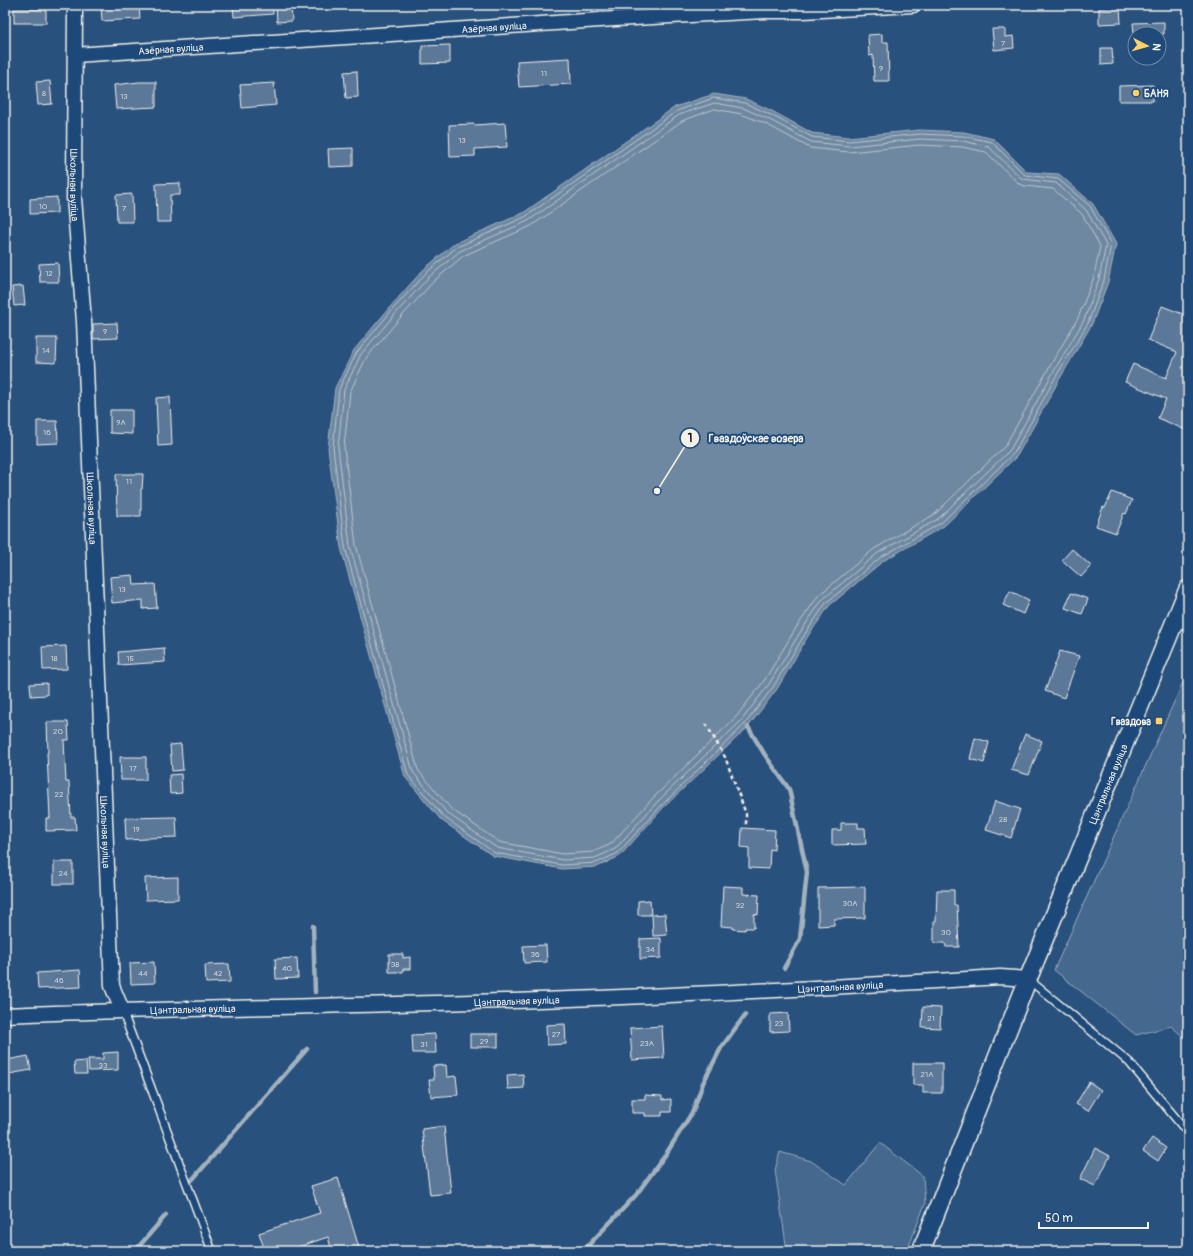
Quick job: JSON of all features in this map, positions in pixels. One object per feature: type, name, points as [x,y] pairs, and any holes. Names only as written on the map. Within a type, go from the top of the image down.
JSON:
[{"type":"street","name":"Школьная вуліца","points":[[75,5],[74,198],[84,321],[112,986],[122,1010]]},
{"type":"street","name":"Азёрная вуліца","points":[[75,55],[765,8],[802,12],[913,5]]},
{"type":"street","name":"Цэнтральная вуліца","points":[[921,1251],[1028,979],[1182,620],[1188,589]]},
{"type":"street","name":"Цэнтральная вуліца","points":[[5,1015],[122,1010],[570,999],[804,989],[1000,977],[1028,979]]},
{"type":"lane","points":[[1028,979],[1129,1062],[1188,1133]]},
{"type":"lane","points":[[122,1010],[212,1251]]},
{"type":"path","points":[[706,724],[725,757],[746,814],[746,828]]},
{"type":"shaded area","points":[[1188,671],[1188,1041],[1171,1026],[1136,1035],[1054,970]]},
{"type":"shaded area","points":[[880,1143],[923,1176],[925,1204],[907,1251],[787,1251],[775,1170],[780,1152],[811,1161],[846,1185]]},
{"type":"water","points":[[714,94],[746,99],[772,111],[812,133],[848,137],[920,130],[964,132],[994,139],[1027,172],[1059,174],[1093,204],[1116,244],[1108,282],[1092,324],[1017,456],[944,526],[883,561],[829,606],[808,636],[777,689],[748,727],[663,808],[620,856],[597,867],[562,869],[493,856],[441,820],[405,777],[341,548],[328,448],[335,388],[354,350],[423,270],[455,243],[523,213],[675,107]]},
{"type":"building","points":[[101,5],[139,5],[140,19],[102,21]]},
{"type":"building","points":[[233,5],[273,5],[273,14],[234,17]]},
{"type":"building","points":[[276,5],[291,5],[292,21],[277,22]]},
{"type":"building","points":[[1120,7],[1121,23],[1099,24],[1099,8]]},
{"type":"building","points":[[14,9],[46,9],[46,23],[14,23]]},
{"type":"building","points":[[1164,22],[1164,26],[1133,26],[1133,23]]},
{"type":"building","points":[[992,29],[1005,29],[1005,37],[1013,36],[1014,48],[994,50]]},
{"type":"building","points":[[882,34],[882,42],[888,42],[889,81],[874,81],[873,55],[869,56],[868,35]]},
{"type":"building","points":[[450,45],[450,63],[422,64],[422,46]]},
{"type":"building","points":[[1101,48],[1112,48],[1113,64],[1101,65]]},
{"type":"building","points":[[570,58],[571,84],[519,87],[517,61]]},
{"type":"building","points":[[357,71],[358,97],[346,98],[344,72]]},
{"type":"building","points":[[50,81],[52,104],[38,105],[36,82]]},
{"type":"building","points":[[139,82],[156,82],[156,107],[116,109],[114,85]]},
{"type":"building","points":[[274,83],[276,105],[242,108],[240,85]]},
{"type":"building","name":"БАНЯ","points":[[1153,85],[1153,101],[1119,101],[1119,86]]},
{"type":"building","points":[[505,123],[507,147],[475,149],[475,156],[450,157],[449,125]]},
{"type":"building","points":[[353,148],[353,166],[329,167],[328,149]]},
{"type":"building","points":[[180,183],[180,195],[170,195],[171,222],[157,222],[156,184]]},
{"type":"building","points":[[132,194],[133,222],[117,222],[116,195]]},
{"type":"building","points":[[57,197],[57,213],[30,214],[30,199]]},
{"type":"building","points":[[58,263],[59,282],[40,282],[39,264]]},
{"type":"building","points":[[23,286],[25,305],[14,306],[12,287]]},
{"type":"building","points":[[1162,306],[1188,316],[1188,431],[1158,418],[1166,399],[1125,382],[1133,364],[1166,378],[1177,352],[1148,340]]},
{"type":"building","points":[[117,323],[118,338],[93,339],[93,324]]},
{"type":"building","points":[[36,338],[57,338],[56,363],[36,362]]},
{"type":"building","points":[[170,397],[172,445],[158,446],[156,398]]},
{"type":"building","points":[[110,410],[132,410],[132,434],[110,433]]},
{"type":"building","points":[[37,421],[57,421],[58,443],[37,444]]},
{"type":"building","points":[[116,474],[143,474],[141,489],[141,516],[117,516]]},
{"type":"building","points":[[1112,492],[1132,500],[1126,514],[1124,513],[1116,533],[1096,526],[1103,507],[1105,508]]},
{"type":"building","points":[[1072,549],[1091,566],[1081,577],[1062,560]]},
{"type":"building","points":[[133,575],[134,585],[155,584],[157,608],[143,609],[143,600],[112,603],[110,577]]},
{"type":"building","points":[[1010,591],[1029,600],[1023,614],[1003,605]]},
{"type":"building","points":[[1071,593],[1088,599],[1082,614],[1065,608]]},
{"type":"building","points":[[66,646],[67,669],[43,670],[42,647]]},
{"type":"building","points":[[164,648],[165,662],[119,665],[118,652]]},
{"type":"building","points":[[1060,651],[1079,656],[1064,698],[1045,691]]},
{"type":"building","points":[[47,683],[47,695],[31,696],[30,684]]},
{"type":"building","points":[[47,722],[68,722],[69,740],[64,740],[66,782],[69,782],[71,817],[75,817],[76,830],[46,831],[46,818],[50,818]]},
{"type":"building","points":[[1025,734],[1042,741],[1029,775],[1011,770]]},
{"type":"building","points":[[975,738],[989,742],[984,763],[970,759]]},
{"type":"building","points":[[181,744],[183,770],[172,771],[170,745]]},
{"type":"building","points":[[120,757],[146,757],[146,780],[121,780]]},
{"type":"building","points":[[181,774],[182,793],[170,794],[169,775]]},
{"type":"building","points":[[995,801],[1020,809],[1011,838],[986,830]]},
{"type":"building","points":[[176,817],[177,837],[126,840],[125,818]]},
{"type":"building","points":[[841,823],[858,823],[858,828],[865,828],[866,844],[832,845],[832,830],[841,830]]},
{"type":"building","points":[[742,828],[775,830],[774,850],[770,849],[769,869],[749,868],[749,848],[741,847]]},
{"type":"building","points":[[54,862],[73,862],[73,884],[54,884]]},
{"type":"building","points":[[178,877],[178,899],[146,900],[145,878]]},
{"type":"building","points":[[723,886],[743,887],[743,894],[759,895],[758,915],[754,914],[754,928],[745,928],[745,930],[721,926]]},
{"type":"building","points":[[865,887],[865,918],[834,919],[834,925],[818,926],[818,888]]},
{"type":"building","points":[[937,890],[954,890],[954,905],[957,905],[959,947],[946,947],[945,943],[934,943],[934,921],[936,921]]},
{"type":"building","points":[[650,900],[651,915],[638,915],[638,901]]},
{"type":"building","points":[[665,914],[667,935],[653,936],[652,915]]},
{"type":"building","points":[[661,938],[661,958],[640,959],[640,939]]},
{"type":"building","points":[[546,945],[547,962],[524,963],[523,946]]},
{"type":"building","points":[[389,954],[403,954],[403,958],[410,957],[410,969],[403,969],[403,972],[389,972]]},
{"type":"building","points":[[297,958],[298,978],[276,979],[275,959]]},
{"type":"building","points":[[154,962],[155,983],[131,984],[130,963]]},
{"type":"building","points":[[229,964],[230,982],[206,983],[205,965]]},
{"type":"building","points":[[80,970],[81,987],[38,989],[37,973]]},
{"type":"building","points":[[923,1007],[941,1008],[940,1028],[922,1027]]},
{"type":"building","points":[[788,1013],[789,1031],[770,1032],[770,1014]]},
{"type":"building","points":[[565,1024],[566,1044],[547,1045],[546,1025]]},
{"type":"building","points":[[662,1026],[664,1058],[632,1060],[630,1028]]},
{"type":"building","points":[[435,1034],[436,1053],[413,1053],[412,1035]]},
{"type":"building","points":[[470,1034],[498,1034],[498,1047],[470,1047]]},
{"type":"building","points":[[118,1052],[118,1070],[89,1071],[88,1059],[103,1059],[103,1053]]},
{"type":"building","points":[[28,1056],[31,1070],[9,1074],[7,1060]]},
{"type":"building","points":[[86,1061],[87,1074],[75,1074],[74,1062]]},
{"type":"building","points":[[913,1063],[942,1063],[942,1093],[923,1093],[923,1085],[913,1085]]},
{"type":"building","points":[[446,1065],[447,1077],[456,1076],[458,1095],[431,1097],[429,1080],[434,1080],[433,1066]]},
{"type":"building","points":[[523,1074],[524,1088],[508,1089],[507,1075]]},
{"type":"building","points":[[1089,1082],[1101,1090],[1088,1111],[1076,1104]]},
{"type":"building","points":[[645,1095],[662,1096],[662,1100],[671,1099],[671,1112],[662,1112],[662,1116],[645,1116],[645,1113],[632,1113],[632,1099],[645,1099]]},
{"type":"building","points":[[444,1126],[451,1193],[430,1195],[422,1129]]},
{"type":"building","points":[[1152,1138],[1166,1148],[1158,1161],[1143,1151]]},
{"type":"building","points":[[1095,1148],[1110,1156],[1095,1186],[1080,1179]]},
{"type":"building","points":[[338,1178],[360,1251],[332,1251],[328,1237],[286,1251],[265,1251],[259,1233],[320,1213],[311,1186]]},
{"type":"waterway","points":[[748,727],[765,755],[789,789],[807,872],[800,939],[784,968]]},
{"type":"waterway","points":[[313,926],[315,992]]},
{"type":"waterway","points":[[583,1251],[636,1195],[666,1154],[693,1111],[703,1083],[721,1048],[745,1015]]},
{"type":"waterway","points":[[192,1180],[307,1049]]},
{"type":"waterway","points":[[135,1251],[166,1215]]},
{"type":"place","name":"БАНЯ","points":[[1136,93]]},
{"type":"place","name":"Гваздоўскае возера","points":[[657,491]]},
{"type":"place","name":"Гваздова","points":[[1159,721]]}]
